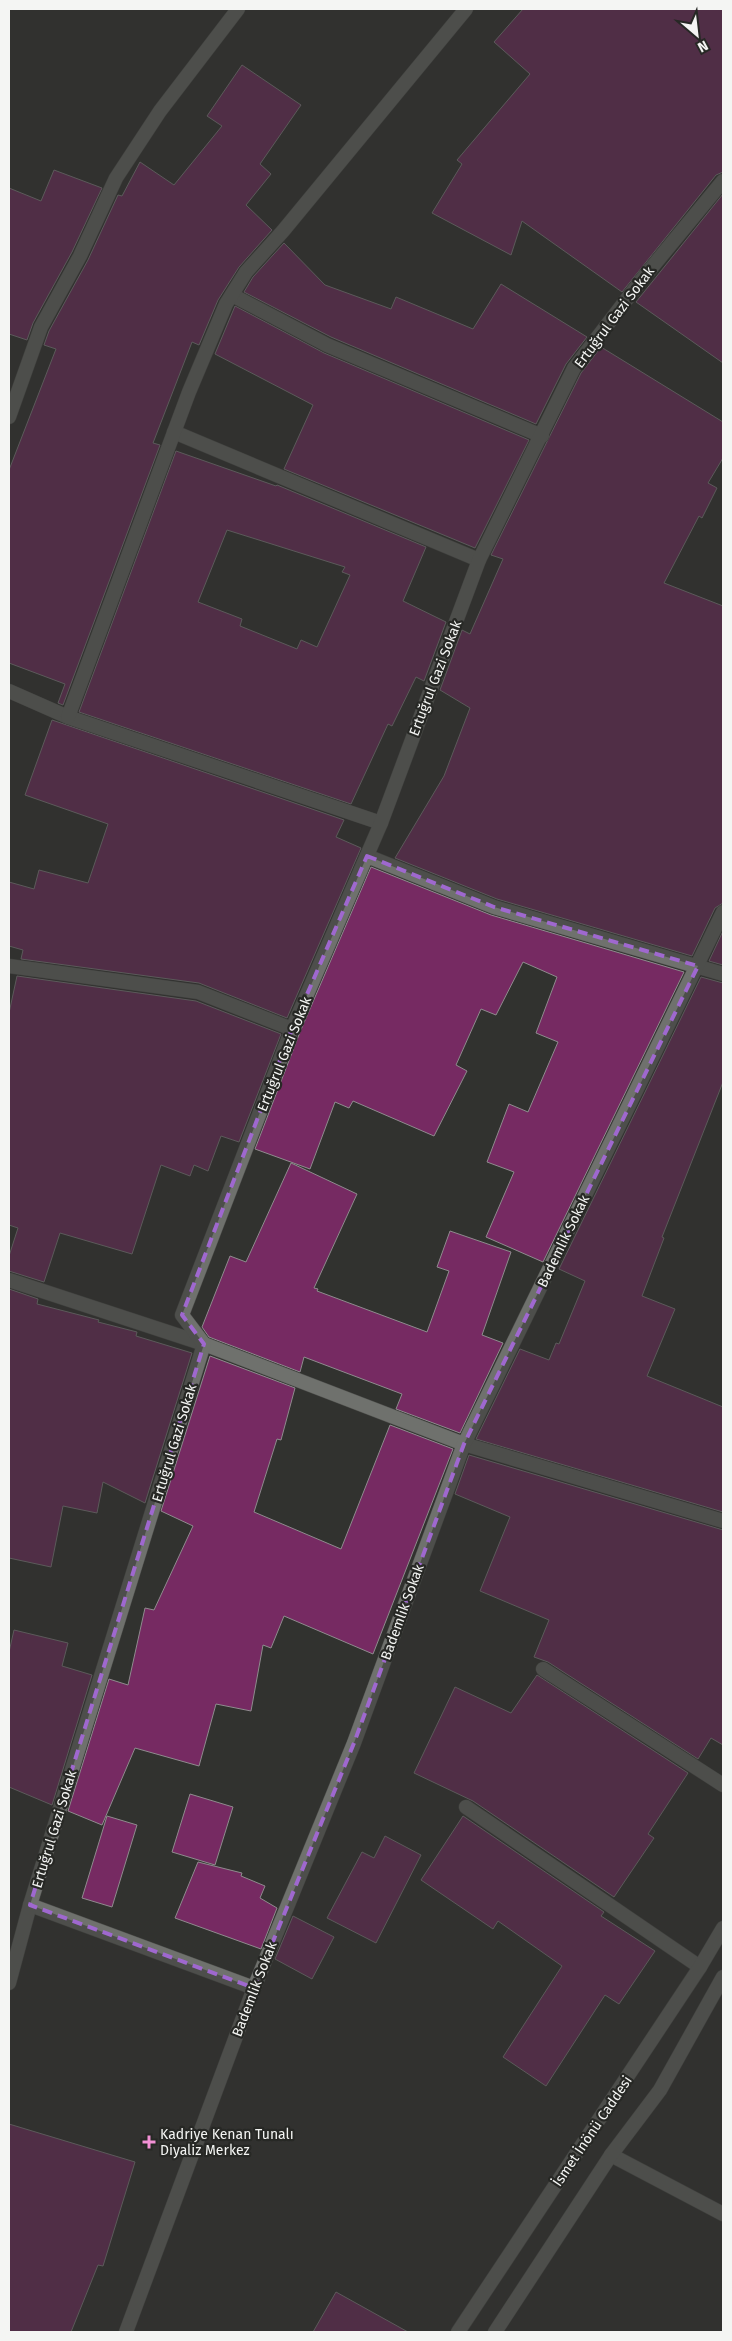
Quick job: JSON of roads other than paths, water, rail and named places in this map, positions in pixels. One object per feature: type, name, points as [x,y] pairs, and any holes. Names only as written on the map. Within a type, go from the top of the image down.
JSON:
[{"type":"street","points":[[9,417],[41,327],[80,256],[116,178],[160,111],[238,9]]},
{"type":"street","points":[[68,717],[174,432],[206,350],[232,295],[246,272],[283,231],[466,9]]},
{"type":"street","name":"Ertuğrul Gazi Sokak","points":[[9,1983],[30,1905],[204,1344],[182,1315],[292,1029],[381,822],[479,560],[574,368],[643,278],[723,181]]},
{"type":"street","points":[[232,295],[327,345],[542,436]]},
{"type":"street","points":[[174,432],[479,560]]},
{"type":"street","points":[[9,691],[68,717],[381,822]]},
{"type":"street","points":[[367,856],[494,907],[723,974]]},
{"type":"street","name":"Bademlik Sokak","points":[[126,2332],[254,1988],[354,1743],[464,1444],[723,912]]},
{"type":"street","points":[[9,966],[198,992],[292,1029]]},
{"type":"street","points":[[9,1280],[204,1344],[464,1444],[723,1520]]},
{"type":"street","points":[[542,1669],[723,1786]]},
{"type":"street","points":[[466,1807],[700,1967]]},
{"type":"street","points":[[30,1905],[254,1988]]},
{"type":"street","name":"İsmet İnönü Caddesi","points":[[458,2332],[700,1967],[723,1928]]},
{"type":"street","points":[[495,2332],[611,2155],[660,2090],[723,1977]]},
{"type":"street","points":[[611,2155],[723,2214]]},
{"type":"place","name":"Kadriye Kenan Tunalı Diyaliz Merkez","points":[[149,2142]]}]
